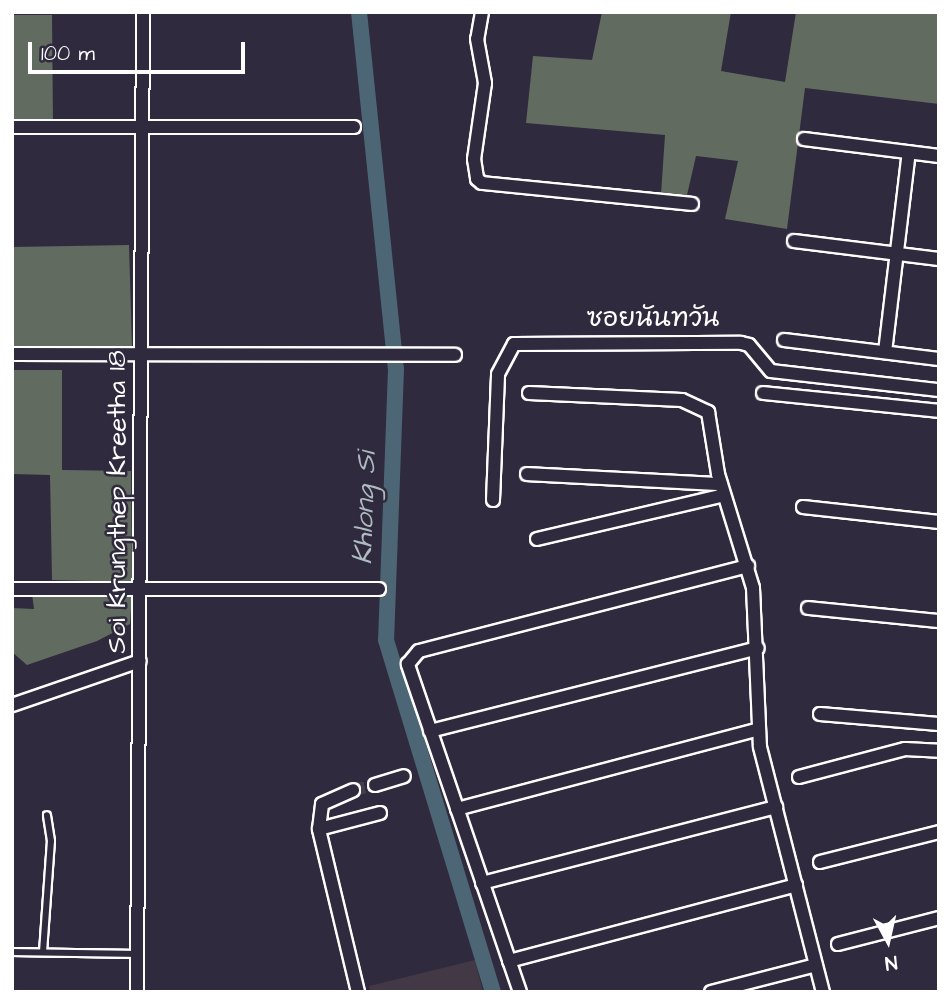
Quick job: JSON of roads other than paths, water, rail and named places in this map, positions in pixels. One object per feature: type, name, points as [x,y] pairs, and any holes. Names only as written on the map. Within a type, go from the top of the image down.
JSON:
[{"type":"street","name":"Soi Krungthep Kreetha 18","points":[[138,992],[144,12]]},
{"type":"street","points":[[482,12],[477,39],[485,83],[474,159],[477,179],[482,183],[692,205]]},
{"type":"street","points":[[12,127],[354,127]]},
{"type":"street","points":[[804,139],[939,156]]},
{"type":"street","points":[[885,352],[909,152]]},
{"type":"street","points":[[794,241],[939,259]]},
{"type":"street","name":"ซอยนันทวัน","points":[[493,500],[498,374],[505,354],[514,344],[526,341],[741,343],[749,345],[771,371],[939,390]]},
{"type":"street","points":[[784,341],[939,359]]},
{"type":"street","points":[[12,354],[455,355]]},
{"type":"street","points":[[529,393],[698,404],[708,412],[713,425],[723,489],[747,566],[758,648],[757,730],[823,992]]},
{"type":"street","points":[[763,393],[939,411]]},
{"type":"street","points":[[527,474],[723,489]]},
{"type":"street","points":[[537,539],[723,489]]},
{"type":"street","points":[[803,507],[939,522]]},
{"type":"street","points":[[520,992],[408,664],[419,651],[747,566]]},
{"type":"street","points":[[12,589],[379,589]]},
{"type":"street","points":[[808,608],[939,621]]},
{"type":"street","points":[[430,731],[758,648]]},
{"type":"street","points":[[12,705],[140,661]]},
{"type":"street","points":[[820,714],[939,724]]},
{"type":"street","points":[[457,809],[757,730]]},
{"type":"street","points":[[799,777],[905,749],[939,751]]},
{"type":"street","points":[[375,785],[404,776]]},
{"type":"street","points":[[353,790],[322,804],[319,829],[358,992]]},
{"type":"street","points":[[482,883],[776,807]]},
{"type":"street","points":[[319,829],[380,814]]},
{"type":"street","points":[[820,862],[939,832]]},
{"type":"street","points":[[509,961],[796,885]]},
{"type":"street","points":[[838,944],[939,918]]},
{"type":"street","points":[[711,992],[816,965]]},
{"type":"lane","points":[[43,952],[51,841],[47,815]]},
{"type":"lane","points":[[14,952],[139,954]]},
{"type":"waterway","name":"Khlong Si","points":[[359,12],[396,369],[386,640],[493,992]]},
{"type":"tunnel","points":[[353,790],[375,785]]}]
